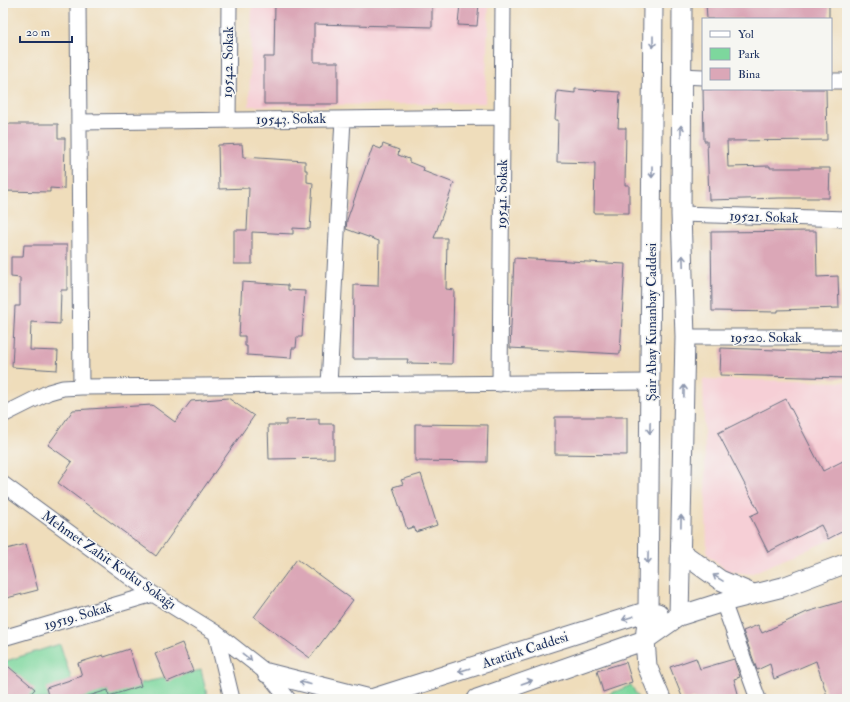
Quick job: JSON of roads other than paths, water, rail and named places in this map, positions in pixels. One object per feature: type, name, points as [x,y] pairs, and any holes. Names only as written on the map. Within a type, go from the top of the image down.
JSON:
[{"type":"street","points":[[78,3],[81,387]]},
{"type":"street","name":"19542. Sokak","points":[[228,120],[229,3]]},
{"type":"street","name":"19541. Sokak","points":[[500,384],[503,3]]},
{"type":"street","name":"Şair Abay Kunanbay Caddesi","points":[[653,3],[648,611],[645,640],[647,666],[661,699]]},
{"type":"street","points":[[679,616],[685,337],[681,214],[682,3]]},
{"type":"street","points":[[681,76],[702,77]]},
{"type":"street","points":[[832,81],[847,81]]},
{"type":"street","name":"19543. Sokak","points":[[79,122],[502,117]]},
{"type":"street","points":[[329,386],[343,119]]},
{"type":"street","name":"19521. Sokak","points":[[681,214],[847,219]]},
{"type":"street","name":"19520. Sokak","points":[[685,337],[847,337]]},
{"type":"street","points":[[3,415],[49,392],[63,388],[81,387],[650,382]]},
{"type":"street","name":"Mehmet Zahit Kotku Sokağı","points":[[3,484],[153,594],[216,633],[267,673],[288,699]]},
{"type":"street","points":[[681,552],[720,580],[753,594]]},
{"type":"street","name":"Atatürk Caddesi","points":[[477,699],[645,640],[679,616],[723,602],[784,587],[847,563]]},
{"type":"street","name":"19519. Sokak","points":[[3,638],[153,594]]},
{"type":"street","points":[[723,602],[758,699]]},
{"type":"street","name":"Atatürk Caddesi","points":[[371,699],[648,611],[679,616]]},
{"type":"street","points":[[216,633],[232,699]]},
{"type":"street","points":[[267,673],[371,699]]}]
